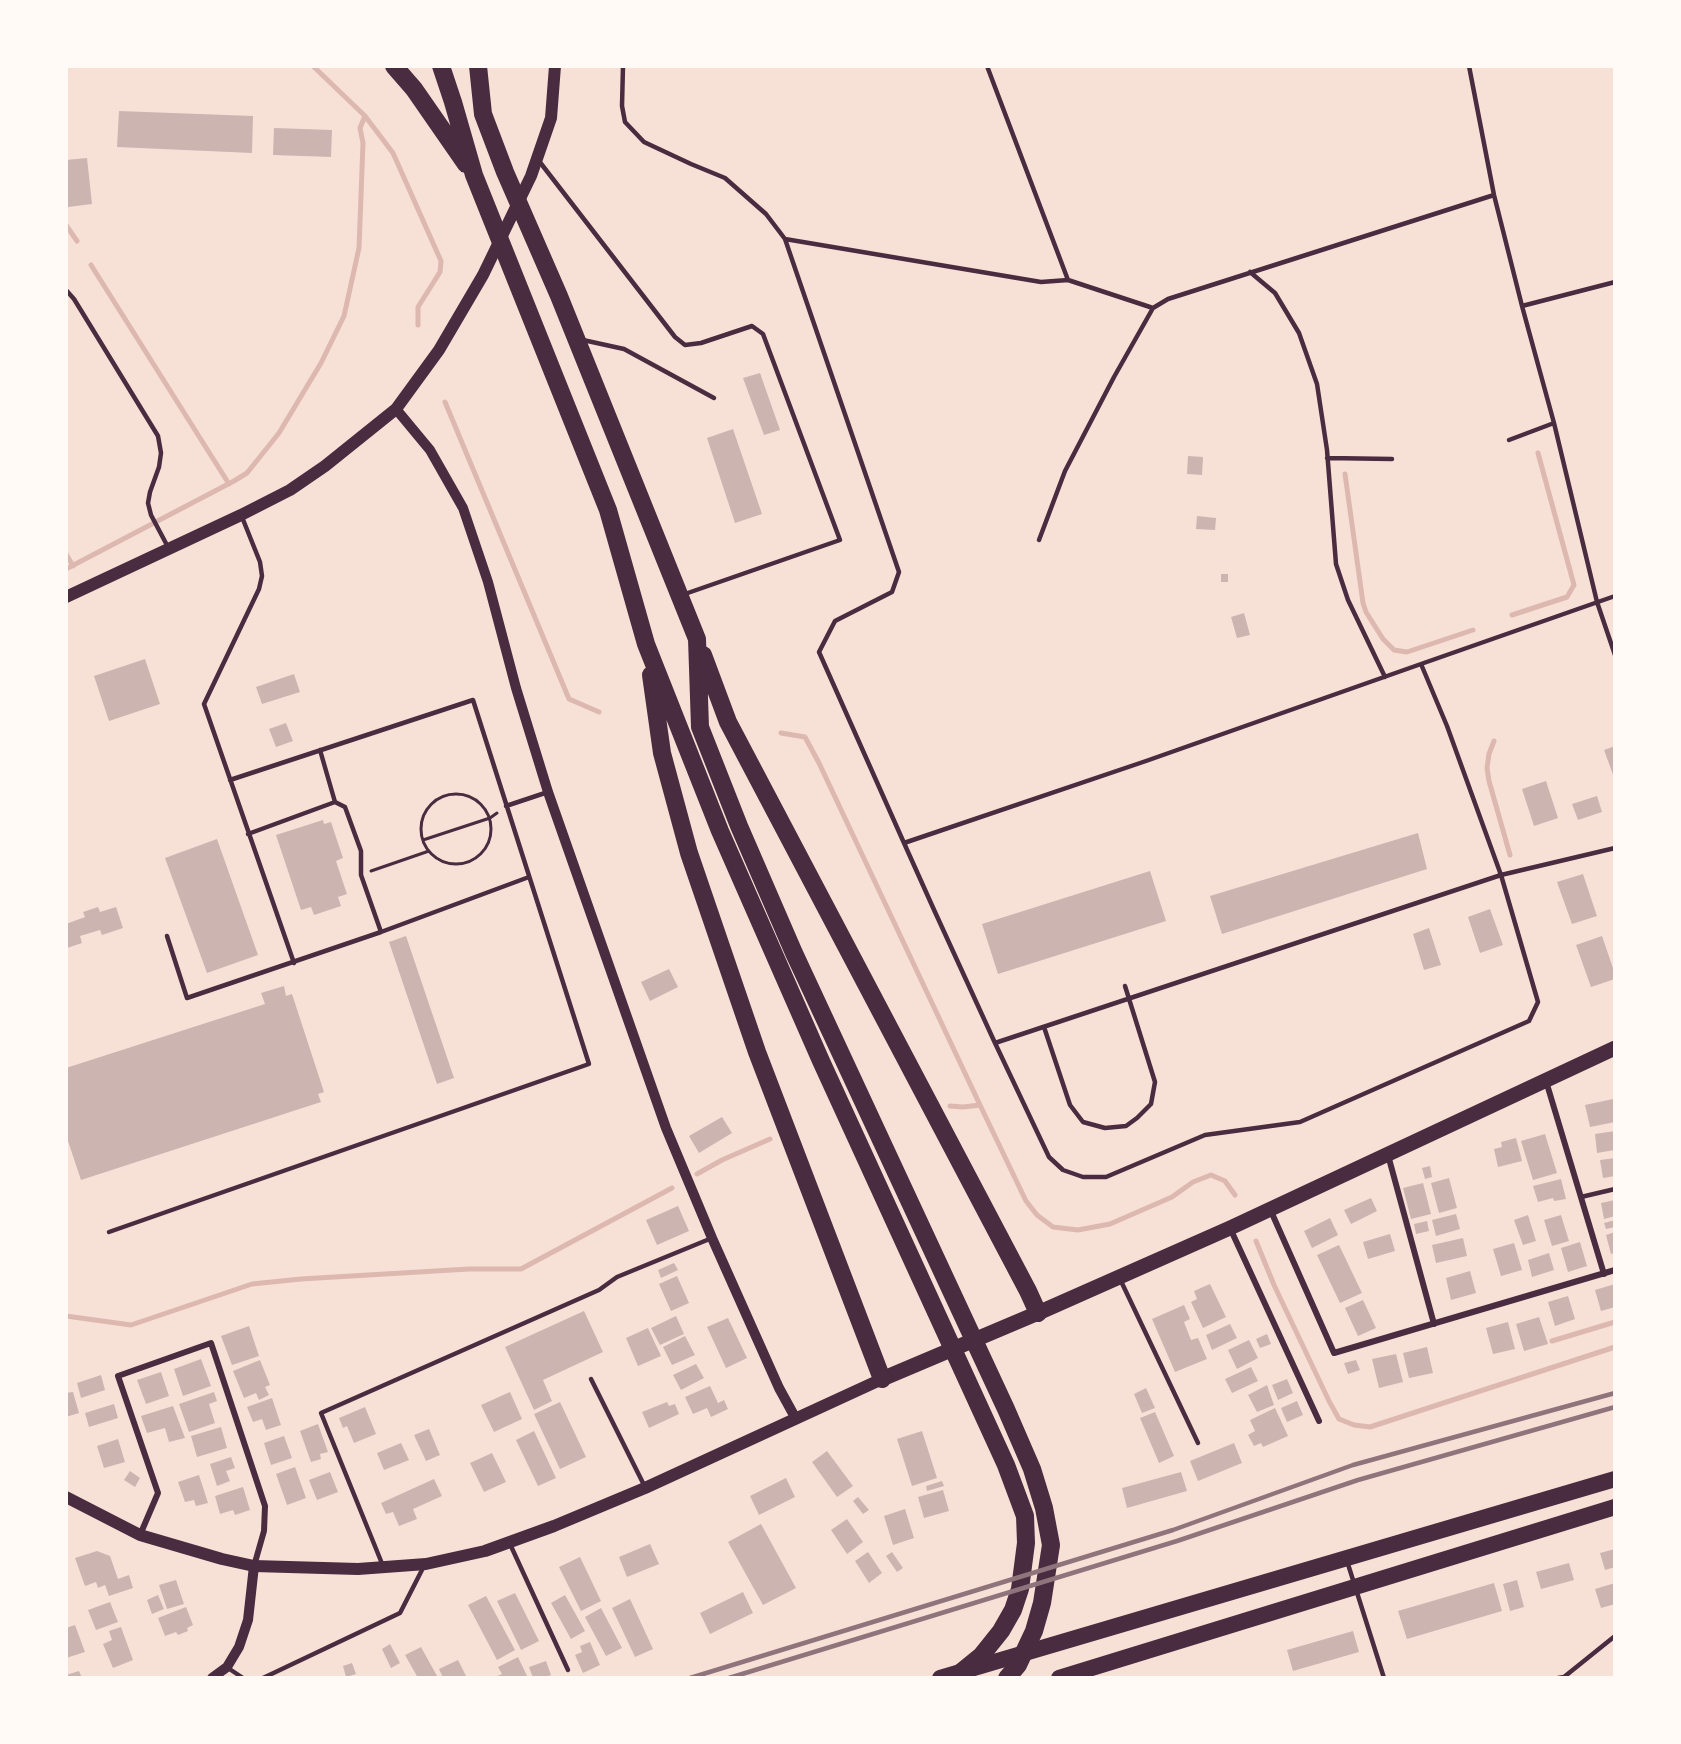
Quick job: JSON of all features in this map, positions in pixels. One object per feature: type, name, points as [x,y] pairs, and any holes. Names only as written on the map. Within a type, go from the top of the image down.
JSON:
[{"type":"highway","points":[[394,66],[414,89],[474,175]]},
{"type":"highway","points":[[441,66],[474,175],[608,510],[646,644],[720,831],[825,1071],[985,1417],[1025,1516],[1026,1543],[1020,1590],[1007,1620],[1002,1631],[981,1656],[954,1678]]},
{"type":"highway","points":[[466,66],[505,172],[559,296],[680,596],[728,722],[1029,1291],[1038,1313]]},
{"type":"highway","points":[[478,66],[483,114]]},
{"type":"highway","points":[[697,639],[700,727],[739,826],[794,952],[1006,1409],[1032,1469],[1044,1508],[1051,1545],[1042,1603],[1034,1630],[1018,1665],[1007,1678]]},
{"type":"highway","points":[[646,644],[662,753],[689,853],[757,1052],[882,1378]]},
{"type":"highway","points":[[940,1678],[1615,1479]]},
{"type":"highway","points":[[1059,1678],[1615,1507]]},
{"type":"main road","points":[[66,597],[241,515],[299,484],[396,409],[439,350],[483,275],[531,176],[551,118],[555,66]]},
{"type":"main road","points":[[66,1497],[140,1534],[222,1559],[254,1566],[358,1569],[426,1564],[484,1551],[554,1526],[645,1488],[882,1378],[1038,1313],[1230,1228],[1615,1048]]},
{"type":"street","points":[[396,409],[430,450],[463,508],[488,582],[516,688],[548,792],[666,1128],[779,1388],[796,1419]]},
{"type":"street","points":[[1546,1080],[1604,1274]]},
{"type":"street","points":[[1387,1154],[1434,1324]]},
{"type":"street","points":[[1270,1209],[1334,1353],[1615,1270]]},
{"type":"street","points":[[1230,1228],[1319,1421]]},
{"type":"street","points":[[140,1534],[158,1493],[118,1376],[211,1343],[265,1506],[264,1531],[254,1566],[248,1620],[239,1647],[227,1667],[212,1678]]},
{"type":"lane","points":[[623,66],[622,106],[625,122],[644,142],[725,178],[766,214],[785,239],[899,572],[892,592],[835,621],[819,652],[994,1043],[1049,1157],[1063,1170],[1083,1177],[1106,1177],[1204,1135],[1300,1122],[1528,1021],[1538,1002],[1501,875],[1447,726],[1421,664]]},
{"type":"lane","points":[[987,66],[1068,280]]},
{"type":"lane","points":[[1469,66],[1494,195],[1598,602],[1615,655]]},
{"type":"lane","points":[[537,159],[675,337],[686,345],[701,343],[752,326],[762,334],[840,540],[680,596]]},
{"type":"lane","points":[[1039,540],[1065,471],[1153,308],[1168,299],[1494,195]]},
{"type":"lane","points":[[785,239],[1041,282],[1068,280],[1153,308]]},
{"type":"lane","points":[[1250,272],[1275,293],[1299,333],[1317,384],[1327,458],[1336,564],[1348,600],[1385,677]]},
{"type":"lane","points":[[1522,306],[1615,282]]},
{"type":"lane","points":[[66,290],[74,299],[158,436],[161,453],[159,467],[148,503],[151,515],[169,549]]},
{"type":"lane","points":[[576,338],[624,349],[714,398]]},
{"type":"lane","points":[[1509,440],[1554,423]]},
{"type":"lane","points":[[1327,458],[1392,459]]},
{"type":"lane","points":[[241,515],[260,562],[262,576],[259,589],[204,704],[294,963]]},
{"type":"lane","points":[[904,843],[1146,761],[1615,596]]},
{"type":"lane","points":[[109,1232],[589,1064],[473,700],[230,780]]},
{"type":"lane","points":[[320,750],[335,802]]},
{"type":"lane","points":[[506,806],[548,792]]},
{"type":"lane","points":[[248,834],[335,802],[345,807],[361,851],[361,875],[381,932]]},
{"type":"lane","points":[[994,1043],[1501,875],[1615,848]]},
{"type":"lane","points":[[167,936],[187,999],[381,932],[529,877]]},
{"type":"lane","points":[[1044,1026],[1070,1105],[1083,1122],[1105,1128],[1126,1126],[1151,1104],[1155,1082],[1125,986]]},
{"type":"lane","points":[[1581,1197],[1615,1189]]},
{"type":"lane","points":[[383,1567],[321,1413],[599,1290],[617,1277],[712,1238]]},
{"type":"lane","points":[[1119,1277],[1198,1443]]},
{"type":"lane","points":[[591,1379],[645,1488]]},
{"type":"lane","points":[[509,1542],[568,1670]]},
{"type":"lane","points":[[1346,1558],[1384,1678]]},
{"type":"lane","points":[[263,1678],[400,1613],[426,1564]]},
{"type":"lane","points":[[1558,1678],[1564,1677],[1615,1636]]},
{"type":"lane","points":[[227,1667],[243,1678]]},
{"type":"path","points":[[456,793],[477,800],[485,808],[490,818],[489,842],[473,860],[461,863],[449,863],[438,859],[429,851],[420,829],[427,808],[435,800],[456,793]]},
{"type":"path","points":[[423,840],[490,818],[506,806]]},
{"type":"path","points":[[361,875],[429,851]]},
{"type":"building","points":[[119,111],[253,116],[252,153],[117,147]]},
{"type":"building","points":[[274,128],[332,130],[331,157],[273,155]]},
{"type":"building","points":[[87,158],[92,204],[68,207],[66,160]]},
{"type":"building","points":[[760,373],[780,430],[764,435],[743,378]]},
{"type":"building","points":[[733,429],[762,514],[735,523],[707,438]]},
{"type":"building","points":[[1188,456],[1203,457],[1202,475],[1187,474]]},
{"type":"building","points":[[1197,516],[1216,518],[1215,530],[1196,529]]},
{"type":"building","points":[[1221,574],[1228,574],[1228,582],[1221,582]]},
{"type":"building","points":[[1244,613],[1250,635],[1237,638],[1231,617]]},
{"type":"building","points":[[145,659],[160,704],[109,721],[94,676]]},
{"type":"building","points":[[294,674],[300,692],[262,704],[256,687]]},
{"type":"building","points":[[286,723],[293,741],[276,747],[269,729]]},
{"type":"building","points":[[1615,746],[1615,780],[1604,750]]},
{"type":"building","points":[[1546,781],[1558,818],[1534,826],[1522,789]]},
{"type":"building","points":[[1597,796],[1602,812],[1578,820],[1572,804]]},
{"type":"building","points":[[323,820],[324,824],[331,822],[343,858],[336,861],[347,894],[338,897],[341,906],[314,915],[311,907],[301,910],[276,835]]},
{"type":"building","points":[[1418,833],[1427,869],[1222,934],[1210,896]]},
{"type":"building","points":[[217,839],[258,955],[207,973],[165,858]]},
{"type":"building","points":[[1150,871],[1166,921],[998,974],[982,924]]},
{"type":"building","points":[[1583,874],[1597,916],[1572,924],[1557,882]]},
{"type":"building","points":[[98,907],[100,912],[116,907],[123,928],[102,935],[100,930],[80,936],[82,943],[67,948],[66,924],[85,917],[83,912]]},
{"type":"building","points":[[1490,909],[1503,945],[1480,953],[1468,917]]},
{"type":"building","points":[[1429,928],[1441,965],[1424,970],[1413,934]]},
{"type":"building","points":[[406,936],[454,1078],[437,1084],[389,942]]},
{"type":"building","points":[[1602,936],[1615,979],[1591,987],[1576,945]]},
{"type":"building","points":[[669,969],[678,987],[650,1001],[641,982]]},
{"type":"building","points":[[284,986],[286,996],[292,994],[324,1092],[318,1094],[321,1102],[81,1180],[66,1135],[66,1068],[265,1004],[261,993]]},
{"type":"building","points":[[1613,1099],[1615,1122],[1590,1127],[1585,1105]]},
{"type":"building","points":[[722,1117],[732,1133],[699,1153],[689,1136]]},
{"type":"building","points":[[1615,1131],[1615,1150],[1597,1153],[1595,1134]]},
{"type":"building","points":[[1545,1134],[1557,1173],[1533,1180],[1521,1141]]},
{"type":"building","points":[[1516,1138],[1522,1161],[1498,1167],[1494,1149],[1502,1147],[1501,1142]]},
{"type":"building","points":[[1615,1158],[1615,1176],[1603,1178],[1600,1160]]},
{"type":"building","points":[[1430,1166],[1432,1177],[1425,1179],[1422,1168]]},
{"type":"building","points":[[1449,1178],[1457,1208],[1439,1213],[1431,1183]]},
{"type":"building","points":[[1561,1179],[1566,1199],[1554,1201],[1553,1198],[1538,1202],[1533,1186]]},
{"type":"building","points":[[1423,1183],[1431,1214],[1411,1219],[1403,1188]]},
{"type":"building","points":[[1371,1198],[1377,1211],[1351,1224],[1344,1210]]},
{"type":"building","points":[[1615,1200],[1615,1216],[1604,1219],[1601,1203]]},
{"type":"building","points":[[678,1206],[689,1231],[657,1245],[646,1220]]},
{"type":"building","points":[[1456,1214],[1460,1229],[1436,1236],[1432,1220]]},
{"type":"building","points":[[1528,1215],[1536,1241],[1523,1245],[1514,1220]]},
{"type":"building","points":[[1561,1215],[1569,1241],[1552,1246],[1544,1220]]},
{"type":"building","points":[[1330,1218],[1338,1235],[1312,1248],[1304,1231]]},
{"type":"building","points":[[1615,1220],[1615,1227],[1606,1229],[1604,1223]]},
{"type":"building","points":[[1427,1221],[1429,1231],[1416,1234],[1414,1224]]},
{"type":"building","points":[[1615,1232],[1615,1253],[1611,1254],[1606,1235]]},
{"type":"building","points":[[1390,1234],[1395,1251],[1368,1259],[1363,1242]]},
{"type":"building","points":[[1463,1238],[1467,1256],[1436,1263],[1432,1245]]},
{"type":"building","points":[[1580,1242],[1587,1266],[1568,1272],[1561,1248]]},
{"type":"building","points":[[1514,1243],[1522,1270],[1501,1276],[1493,1249]]},
{"type":"building","points":[[1339,1245],[1362,1293],[1340,1303],[1317,1255]]},
{"type":"building","points":[[1549,1253],[1554,1270],[1532,1277],[1528,1260]]},
{"type":"building","points":[[674,1263],[678,1270],[661,1278],[658,1270]]},
{"type":"building","points":[[1470,1271],[1476,1293],[1451,1300],[1446,1278]]},
{"type":"building","points":[[677,1276],[689,1303],[671,1311],[659,1284]]},
{"type":"building","points":[[1210,1284],[1226,1317],[1203,1328],[1191,1302],[1197,1299],[1194,1291]]},
{"type":"building","points":[[1615,1284],[1615,1307],[1601,1311],[1595,1290]]},
{"type":"building","points":[[1568,1296],[1575,1319],[1555,1326],[1548,1302]]},
{"type":"building","points":[[1363,1300],[1376,1328],[1358,1336],[1345,1308]]},
{"type":"building","points":[[1184,1305],[1190,1319],[1184,1322],[1191,1340],[1198,1338],[1207,1359],[1175,1372],[1152,1319]]},
{"type":"building","points":[[584,1311],[603,1352],[543,1380],[552,1401],[534,1410],[505,1347]]},
{"type":"building","points":[[676,1316],[684,1334],[660,1345],[651,1328]]},
{"type":"building","points":[[1539,1317],[1548,1344],[1524,1351],[1516,1324]]},
{"type":"building","points":[[728,1318],[747,1358],[726,1368],[707,1327]]},
{"type":"building","points":[[1508,1322],[1515,1349],[1493,1354],[1486,1328]]},
{"type":"building","points":[[1230,1324],[1237,1338],[1212,1350],[1206,1335]]},
{"type":"building","points":[[249,1326],[259,1356],[232,1365],[221,1336]]},
{"type":"building","points":[[648,1328],[661,1356],[638,1366],[626,1338]]},
{"type":"building","points":[[1267,1334],[1271,1344],[1260,1348],[1256,1339]]},
{"type":"building","points":[[685,1336],[695,1355],[672,1365],[663,1347]]},
{"type":"building","points":[[1249,1340],[1258,1358],[1237,1369],[1228,1350]]},
{"type":"building","points":[[1427,1347],[1433,1373],[1409,1378],[1403,1353]]},
{"type":"building","points":[[1396,1354],[1403,1382],[1379,1388],[1372,1359]]},
{"type":"building","points":[[201,1359],[211,1386],[183,1396],[174,1369]]},
{"type":"building","points":[[260,1360],[270,1385],[265,1387],[269,1395],[259,1400],[256,1393],[244,1398],[233,1371]]},
{"type":"building","points":[[1356,1360],[1360,1370],[1348,1374],[1344,1363]]},
{"type":"building","points":[[696,1364],[704,1378],[681,1390],[673,1375]]},
{"type":"building","points":[[1251,1367],[1258,1381],[1232,1393],[1225,1379]]},
{"type":"building","points":[[161,1372],[169,1396],[146,1404],[137,1380]]},
{"type":"building","points":[[101,1375],[105,1390],[81,1398],[77,1383]]},
{"type":"building","points":[[1287,1379],[1293,1393],[1278,1400],[1272,1385]]},
{"type":"building","points":[[1267,1385],[1274,1405],[1257,1412],[1248,1395]]},
{"type":"building","points":[[710,1386],[718,1403],[724,1400],[728,1409],[711,1417],[707,1408],[693,1414],[685,1397]]},
{"type":"building","points":[[1146,1388],[1155,1408],[1142,1413],[1134,1394]]},
{"type":"building","points":[[73,1392],[79,1413],[66,1417],[66,1393]]},
{"type":"building","points":[[214,1392],[217,1401],[209,1404],[215,1423],[189,1432],[179,1404]]},
{"type":"building","points":[[510,1392],[522,1419],[494,1432],[481,1405]]},
{"type":"building","points":[[272,1398],[281,1425],[266,1430],[262,1419],[253,1422],[247,1407]]},
{"type":"building","points":[[1297,1401],[1303,1415],[1287,1422],[1281,1408]]},
{"type":"building","points":[[560,1402],[586,1457],[560,1469],[534,1414]]},
{"type":"building","points":[[667,1402],[669,1406],[675,1404],[679,1414],[649,1428],[642,1412]]},
{"type":"building","points":[[114,1404],[118,1418],[89,1427],[85,1413]]},
{"type":"building","points":[[173,1406],[185,1438],[169,1442],[165,1428],[147,1433],[141,1416]]},
{"type":"building","points":[[365,1407],[376,1434],[354,1443],[347,1426],[343,1428],[339,1418]]},
{"type":"building","points":[[1275,1408],[1288,1436],[1263,1447],[1261,1443],[1254,1446],[1248,1435],[1255,1431],[1250,1420]]},
{"type":"building","points":[[1155,1412],[1174,1456],[1159,1463],[1140,1418]]},
{"type":"building","points":[[318,1424],[328,1452],[320,1454],[321,1459],[311,1462],[300,1431]]},
{"type":"building","points":[[221,1427],[227,1448],[197,1457],[191,1436]]},
{"type":"building","points":[[429,1429],[440,1455],[426,1461],[414,1435]]},
{"type":"building","points":[[534,1431],[556,1478],[538,1486],[516,1440]]},
{"type":"building","points":[[922,1431],[937,1478],[912,1486],[897,1439]]},
{"type":"building","points":[[284,1436],[292,1458],[271,1465],[264,1443]]},
{"type":"building","points":[[118,1439],[125,1462],[104,1468],[97,1446]]},
{"type":"building","points":[[401,1443],[409,1460],[384,1470],[377,1453]]},
{"type":"building","points":[[1234,1443],[1242,1463],[1198,1481],[1190,1461]]},
{"type":"building","points":[[827,1451],[853,1486],[837,1497],[812,1462]]},
{"type":"building","points":[[492,1453],[506,1482],[484,1492],[470,1463]]},
{"type":"building","points":[[231,1457],[235,1468],[226,1471],[230,1481],[217,1486],[210,1464]]},
{"type":"building","points":[[295,1467],[306,1498],[287,1505],[276,1474]]},
{"type":"building","points":[[130,1471],[140,1478],[135,1487],[124,1480]]},
{"type":"building","points":[[330,1472],[338,1492],[317,1500],[309,1480]]},
{"type":"building","points":[[1181,1472],[1187,1491],[1127,1508],[1122,1488]]},
{"type":"building","points":[[199,1475],[208,1503],[196,1506],[194,1500],[185,1502],[178,1482]]},
{"type":"building","points":[[786,1478],[795,1497],[759,1515],[750,1496]]},
{"type":"building","points":[[434,1479],[442,1496],[413,1509],[417,1519],[399,1526],[393,1512],[386,1514],[381,1503]]},
{"type":"building","points":[[942,1481],[944,1486],[927,1491],[926,1486]]},
{"type":"building","points":[[243,1487],[250,1510],[235,1515],[233,1510],[220,1514],[215,1496]]},
{"type":"building","points":[[943,1490],[949,1511],[924,1518],[918,1497]]},
{"type":"building","points":[[858,1497],[869,1510],[863,1514],[853,1501]]},
{"type":"building","points":[[905,1509],[914,1538],[893,1545],[884,1516]]},
{"type":"building","points":[[847,1519],[863,1542],[847,1554],[831,1530]]},
{"type":"building","points":[[761,1524],[796,1588],[763,1605],[728,1542]]},
{"type":"building","points":[[650,1544],[659,1564],[627,1577],[619,1557]]},
{"type":"building","points":[[1615,1549],[1615,1567],[1605,1570],[1600,1553]]},
{"type":"building","points":[[97,1551],[110,1556],[118,1579],[129,1575],[133,1588],[109,1596],[105,1585],[98,1588],[96,1582],[85,1586],[75,1558]]},
{"type":"building","points":[[868,1552],[882,1573],[869,1583],[855,1561]]},
{"type":"building","points":[[892,1552],[903,1568],[897,1572],[886,1556]]},
{"type":"building","points":[[580,1557],[601,1601],[581,1611],[559,1567]]},
{"type":"building","points":[[1569,1563],[1574,1580],[1541,1589],[1536,1572]]},
{"type":"building","points":[[176,1580],[184,1604],[167,1609],[159,1585]]},
{"type":"building","points":[[1517,1580],[1524,1607],[1510,1611],[1503,1584]]},
{"type":"building","points":[[1494,1583],[1502,1611],[1407,1639],[1398,1611]]},
{"type":"building","points":[[1615,1583],[1615,1604],[1601,1608],[1595,1589]]},
{"type":"building","points":[[743,1592],[753,1613],[710,1634],[700,1613]]},
{"type":"building","points":[[515,1593],[539,1641],[521,1650],[497,1601]]},
{"type":"building","points":[[158,1595],[164,1609],[152,1614],[147,1600]]},
{"type":"building","points":[[565,1595],[585,1631],[571,1639],[551,1603]]},
{"type":"building","points":[[486,1596],[515,1650],[497,1660],[468,1605]]},
{"type":"building","points":[[630,1599],[653,1649],[635,1657],[612,1608]]},
{"type":"building","points":[[110,1602],[118,1622],[96,1630],[88,1610]]},
{"type":"building","points":[[186,1607],[193,1625],[187,1628],[188,1631],[178,1635],[176,1632],[165,1636],[158,1618]]},
{"type":"building","points":[[601,1608],[622,1648],[606,1656],[585,1617]]},
{"type":"building","points":[[75,1625],[85,1652],[66,1658],[66,1628]]},
{"type":"building","points":[[121,1627],[133,1660],[113,1668],[103,1644],[112,1640],[109,1631]]},
{"type":"building","points":[[1353,1631],[1359,1652],[1293,1671],[1287,1650]]},
{"type":"building","points":[[590,1642],[600,1665],[583,1673],[575,1655],[582,1652],[580,1646]]},
{"type":"building","points":[[390,1644],[400,1663],[391,1668],[382,1649]]},
{"type":"building","points":[[421,1647],[437,1676],[418,1678],[405,1655]]},
{"type":"building","points":[[518,1657],[528,1678],[493,1678],[502,1674],[498,1667]]},
{"type":"building","points":[[458,1660],[467,1678],[443,1678],[439,1669]]},
{"type":"building","points":[[546,1661],[551,1675],[533,1678],[529,1667]]},
{"type":"building","points":[[352,1663],[356,1674],[346,1677],[343,1666]]},
{"type":"building","points":[[79,1671],[82,1678],[66,1678],[66,1675]]},
{"type":"waterway","points":[[313,66],[365,116],[393,153],[441,261],[440,272],[418,307],[418,325]]},
{"type":"waterway","points":[[66,569],[247,473],[279,433],[321,363],[344,316],[359,248],[363,143],[360,128],[365,116]]},
{"type":"waterway","points":[[66,225],[77,241]]},
{"type":"waterway","points":[[91,265],[229,484]]},
{"type":"waterway","points":[[445,402],[569,699],[599,712]]},
{"type":"waterway","points":[[1512,615],[1567,597],[1574,585],[1538,453]]},
{"type":"waterway","points":[[1345,474],[1363,603],[1383,639],[1394,650],[1407,652],[1473,630]]},
{"type":"waterway","points":[[66,554],[73,566]]},
{"type":"waterway","points":[[781,733],[805,737],[819,763],[980,1105]]},
{"type":"waterway","points":[[1494,741],[1487,768],[1510,855]]},
{"type":"waterway","points":[[950,1106],[980,1105],[1026,1201],[1037,1215],[1053,1227],[1078,1230],[1110,1224],[1172,1197],[1193,1182],[1211,1175],[1225,1181],[1235,1195]]},
{"type":"waterway","points":[[697,1174],[722,1160],[770,1139]]},
{"type":"waterway","points":[[66,1316],[131,1325],[252,1284],[469,1269],[521,1269],[672,1188]]},
{"type":"waterway","points":[[1256,1241],[1274,1285],[1329,1401],[1339,1419],[1354,1425],[1370,1427],[1615,1347]]},
{"type":"waterway","points":[[1552,1341],[1615,1322]]},
{"type":"railway","points":[[690,1678],[1173,1530],[1353,1465],[1615,1393]]},
{"type":"railway","points":[[729,1678],[1177,1541],[1358,1480],[1615,1407]]}]
